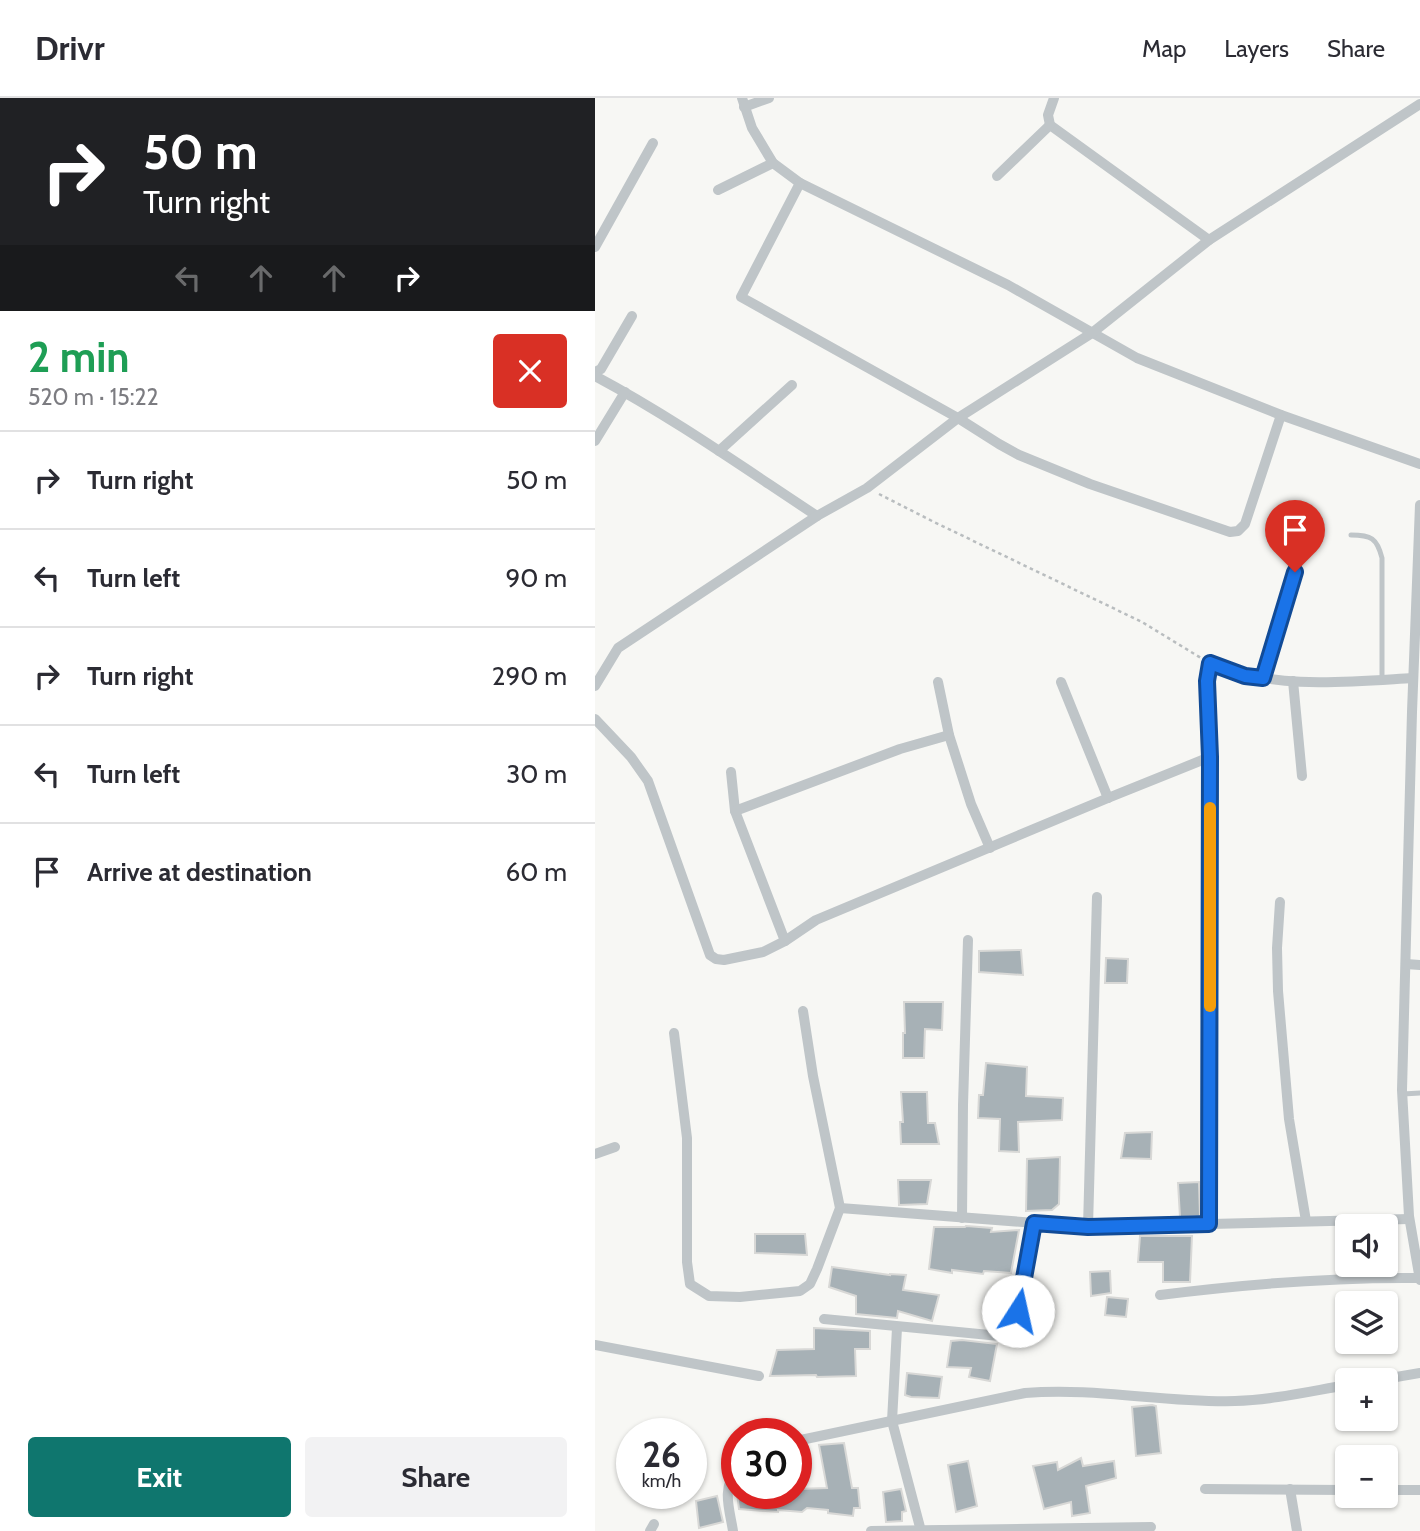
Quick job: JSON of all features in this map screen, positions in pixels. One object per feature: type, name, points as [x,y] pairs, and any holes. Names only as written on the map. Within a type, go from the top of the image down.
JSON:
[{"type":"street","points":[[769,98],[743,103],[752,128],[773,163],[800,183],[1008,285],[1137,358],[1281,415],[1420,464]]},
{"type":"street","points":[[1054,98],[1048,115],[1050,125],[1209,240]]},
{"type":"street","points":[[595,686],[618,648],[817,516],[867,488],[958,418],[1092,333],[1209,240],[1420,104]]},
{"type":"street","points":[[997,176],[1050,125]]},
{"type":"street","points":[[595,247],[653,143]]},
{"type":"street","points":[[717,190],[773,163]]},
{"type":"street","points":[[800,183],[741,297],[1019,455],[1090,484],[1230,532],[1238,531],[1245,524],[1281,415]]},
{"type":"street","points":[[632,316],[601,369],[595,374],[817,516]]},
{"type":"street","points":[[719,451],[792,385]]},
{"type":"street","points":[[595,441],[625,392]]},
{"type":"street","points":[[1160,1296],[1239,1285],[1299,1281],[1420,1279],[1403,1094],[1406,964],[1415,812],[1416,713],[1413,678],[1420,505]]},
{"type":"street","points":[[1263,678],[1303,545]]},
{"type":"street","points":[[1209,1224],[1210,757],[1207,681],[1210,663],[1238,674],[1293,681],[1413,678]]},
{"type":"street","points":[[1293,681],[1302,776]]},
{"type":"street","points":[[938,682],[949,735],[971,804],[990,848]]},
{"type":"street","points":[[1061,682],[1108,798]]},
{"type":"street","points":[[595,719],[631,757],[648,781],[710,955],[724,960],[763,952],[816,920],[1210,757]]},
{"type":"street","points":[[735,811],[900,749],[949,735]]},
{"type":"street","points":[[731,772],[735,811],[785,941]]},
{"type":"street","points":[[1088,1227],[1097,898]]},
{"type":"street","points":[[1280,902],[1277,991],[1289,1119],[1306,1222]]},
{"type":"street","points":[[962,1218],[968,940]]},
{"type":"street","points":[[1406,964],[1420,965]]},
{"type":"street","points":[[674,1033],[687,1138],[687,1262],[690,1284],[709,1296],[740,1297],[800,1291],[810,1284],[839,1208],[803,1011]]},
{"type":"street","points":[[595,1154],[615,1147]]},
{"type":"street","points":[[839,1208],[1088,1227],[1306,1222],[1413,1216]]},
{"type":"street","points":[[824,1319],[1010,1337],[1014,1333],[1034,1223]]},
{"type":"street","points":[[897,1328],[892,1422],[921,1530]]},
{"type":"street","points":[[595,1345],[759,1377]]},
{"type":"street","points":[[1398,1377],[1420,1373]]},
{"type":"street","points":[[812,1438],[1025,1393],[1047,1391],[1234,1401],[1335,1387]]},
{"type":"street","points":[[1205,1489],[1335,1490]]},
{"type":"street","points":[[1290,1489],[1297,1531]]},
{"type":"street","points":[[1398,1490],[1420,1490]]},
{"type":"street","points":[[730,1509],[733,1531]]},
{"type":"street","points":[[871,1531],[1151,1527]]},
{"type":"lane","points":[[1351,535],[1367,536],[1380,548],[1382,680]]},
{"type":"lane","points":[[1403,1094],[1420,1093]]},
{"type":"path","points":[[867,488],[1142,622],[1210,663]]},
{"type":"building","points":[[1021,950],[1023,975],[979,972],[979,951]]},
{"type":"building","points":[[1106,958],[1128,959],[1127,983],[1105,983]]},
{"type":"building","points":[[904,1002],[943,1002],[942,1030],[925,1029],[924,1058],[903,1058]]},
{"type":"building","points":[[986,1063],[1027,1067],[1026,1096],[1063,1098],[1062,1120],[1018,1122],[1019,1152],[999,1151],[1000,1119],[978,1118],[979,1095],[983,1095]]},
{"type":"building","points":[[901,1092],[927,1092],[928,1123],[935,1123],[939,1144],[901,1144]]},
{"type":"building","points":[[1152,1132],[1151,1159],[1121,1158],[1125,1133]]},
{"type":"building","points":[[1060,1157],[1059,1204],[1052,1210],[1026,1211],[1027,1159]]},
{"type":"building","points":[[898,1180],[931,1180],[927,1204],[899,1205]]},
{"type":"building","points":[[1199,1182],[1200,1216],[1180,1217],[1178,1183]]},
{"type":"building","points":[[934,1227],[992,1228],[991,1232],[1019,1230],[1011,1273],[984,1271],[983,1274],[952,1270],[952,1273],[929,1269]]},
{"type":"building","points":[[755,1234],[805,1234],[807,1255],[755,1253]]},
{"type":"building","points":[[1140,1236],[1192,1236],[1190,1282],[1163,1282],[1163,1262],[1138,1262]]},
{"type":"building","points":[[832,1267],[906,1275],[903,1290],[939,1295],[932,1321],[898,1311],[897,1318],[856,1314],[856,1296],[829,1287]]},
{"type":"building","points":[[1110,1271],[1111,1293],[1091,1296],[1090,1272]]},
{"type":"building","points":[[1107,1297],[1128,1299],[1126,1317],[1105,1315]]},
{"type":"building","points":[[814,1328],[870,1331],[870,1349],[855,1349],[856,1376],[770,1376],[777,1350],[814,1349]]},
{"type":"building","points":[[951,1341],[997,1344],[990,1381],[969,1377],[971,1368],[947,1367]]},
{"type":"building","points":[[907,1373],[942,1377],[939,1398],[905,1395]]},
{"type":"building","points":[[1156,1406],[1161,1453],[1136,1456],[1132,1407]]},
{"type":"building","points":[[844,1443],[852,1488],[858,1488],[860,1508],[854,1508],[853,1516],[812,1508],[812,1488],[827,1488],[819,1445]]},
{"type":"building","points":[[1081,1458],[1083,1466],[1114,1461],[1116,1478],[1086,1486],[1090,1513],[1072,1516],[1071,1502],[1044,1509],[1033,1466],[1057,1462],[1058,1470]]},
{"type":"building","points":[[968,1461],[977,1506],[956,1512],[948,1465]]},
{"type":"building","points":[[901,1489],[906,1511],[902,1512],[902,1521],[886,1522],[883,1492]]},
{"type":"building","points":[[717,1496],[723,1522],[699,1528],[697,1509],[707,1509],[707,1498]]},
{"type":"building","points":[[739,1509],[806,1509],[802,1512]]},
{"type":"slow traffic","points":[[1210,808],[1210,1006]]},
{"type":"route","points":[[1018,1311],[1034,1223],[1088,1227],[1209,1224],[1210,757],[1207,681],[1210,663],[1245,676],[1263,678],[1295,572]]}]
